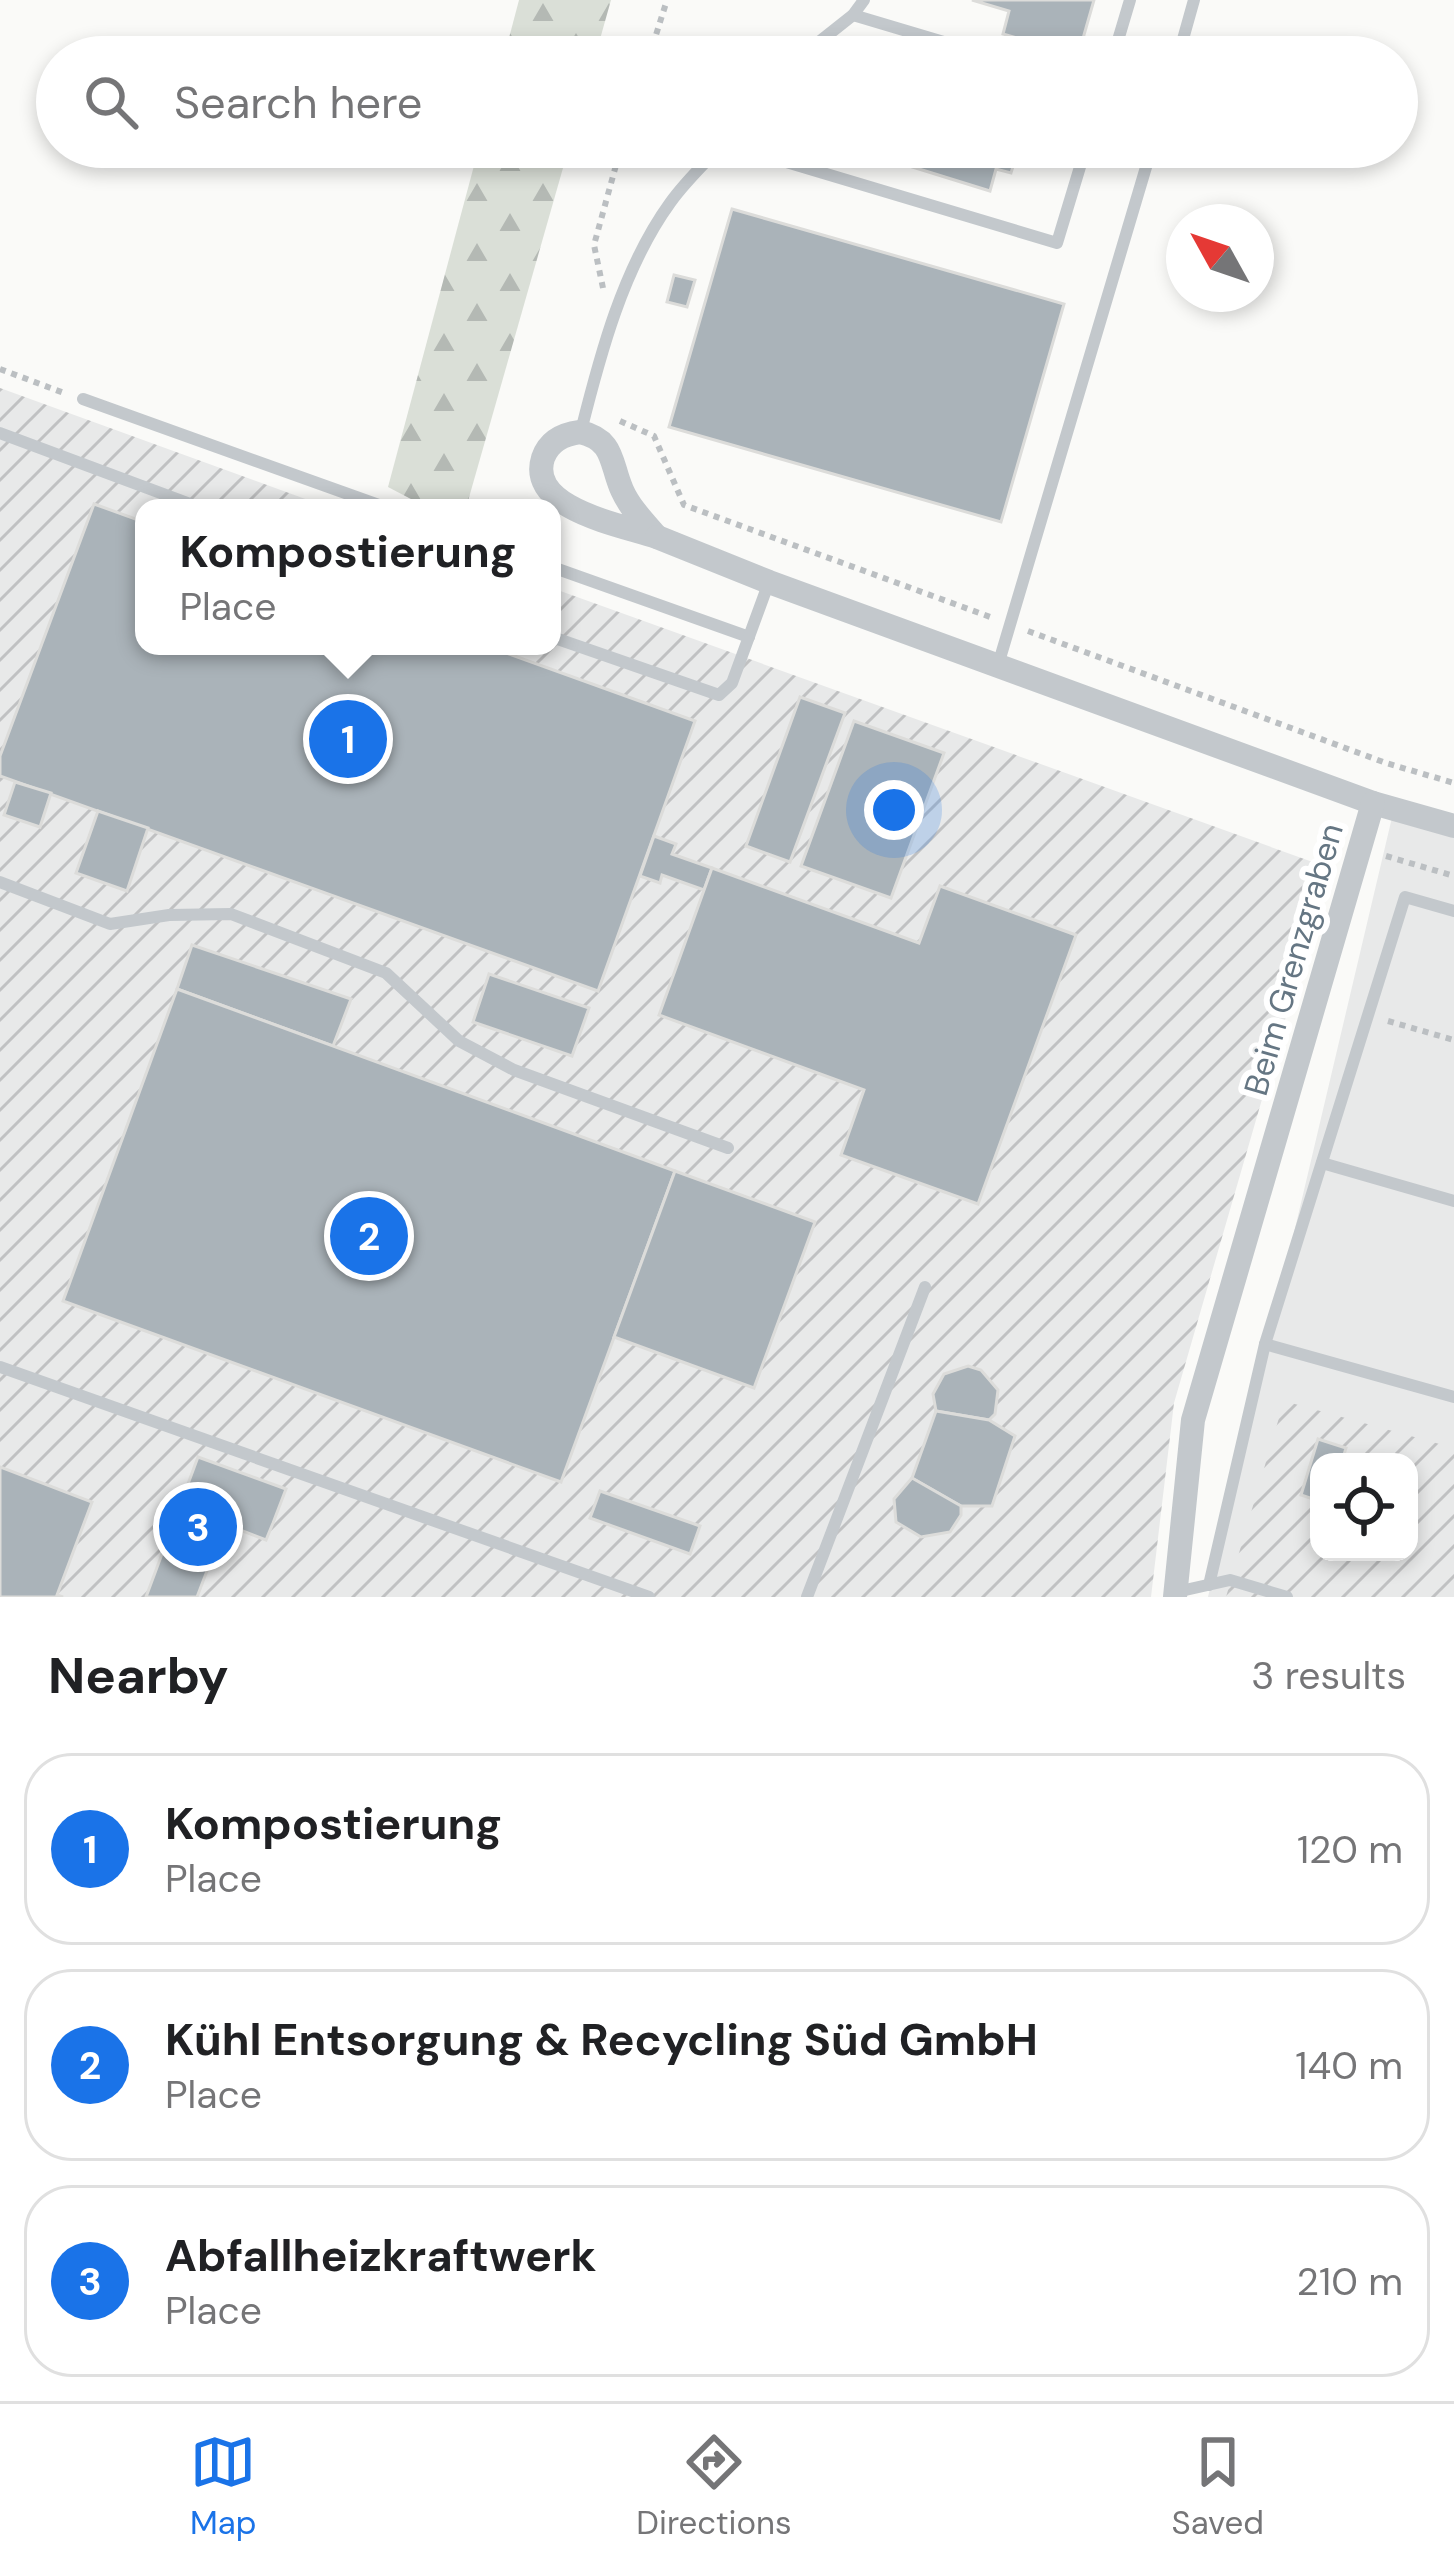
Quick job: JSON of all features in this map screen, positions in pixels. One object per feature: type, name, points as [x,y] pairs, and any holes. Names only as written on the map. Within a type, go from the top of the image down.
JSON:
[{"type":"street","name":"Beim Grenzgraben","points":[[557,499],[549,494],[541,471],[548,448],[557,439],[580,432]]},
{"type":"street","points":[[580,432],[592,435],[611,451],[622,490],[657,537]]},
{"type":"street","name":"Beim Grenzgraben","points":[[561,502],[1373,803],[1193,1420],[1176,1594]]},
{"type":"street","points":[[1373,803],[1454,826]]},
{"type":"lane","points":[[826,36],[864,0]]},
{"type":"lane","points":[[1119,36],[1130,0]]},
{"type":"lane","points":[[1184,36],[1194,0]]},
{"type":"lane","points":[[853,15],[924,36]]},
{"type":"lane","points":[[580,432],[635,262],[669,204],[702,168]]},
{"type":"lane","points":[[807,168],[1057,242],[1080,168]]},
{"type":"lane","points":[[998,665],[1145,168]]},
{"type":"lane","points":[[82,399],[362,499]]},
{"type":"lane","points":[[0,433],[177,499]]},
{"type":"lane","points":[[561,570],[749,637]]},
{"type":"lane","points":[[561,641],[719,695],[732,683],[769,582]]},
{"type":"lane","points":[[0,882],[110,924],[169,915],[231,914],[386,973],[459,1041],[514,1070],[728,1148]]},
{"type":"lane","points":[[1209,1585],[1265,1343],[1406,897],[1454,911]]},
{"type":"lane","points":[[1322,1163],[1454,1201]]},
{"type":"lane","points":[[807,1597],[925,1287]]},
{"type":"lane","points":[[1265,1343],[1454,1397]]},
{"type":"lane","points":[[0,1367],[649,1597]]},
{"type":"lane","points":[[1176,1594],[1231,1580],[1287,1597]]},
{"type":"path","points":[[656,36],[668,0]]},
{"type":"path","points":[[615,168],[593,245],[600,284],[619,309]]},
{"type":"path","points":[[0,369],[82,399]]},
{"type":"path","points":[[1360,848],[1454,876]]},
{"type":"path","points":[[1368,1016],[1454,1040]]},
{"type":"shaded area","points":[[0,388],[305,499],[135,499],[135,655],[561,655],[561,591],[1321,865],[1318,906],[1174,1403],[1151,1597],[0,1597]]},
{"type":"shaded area","points":[[1394,809],[1454,830],[1454,1597],[1208,1597]]},
{"type":"shaded area","points":[[1284,1401],[1454,1448],[1454,1597],[1226,1597]]},
{"type":"green space","points":[[519,0],[611,0],[601,36],[510,36]]},
{"type":"green space","points":[[473,168],[563,168],[469,499],[411,499],[388,487]]},
{"type":"building","points":[[972,0],[1094,0],[1084,36],[1003,34],[1009,11]]},
{"type":"building","points":[[916,168],[1013,168],[1011,173],[996,169],[990,191]]},
{"type":"building","points":[[732,209],[1064,304],[1001,522],[669,427]]},
{"type":"building","points":[[674,275],[695,280],[687,307],[667,302]]},
{"type":"building","points":[[94,504],[135,519],[135,655],[512,655],[695,721],[598,991],[0,776],[0,756]]},
{"type":"building","points":[[800,697],[845,713],[790,862],[746,846]]},
{"type":"building","points":[[854,721],[944,753],[891,898],[801,866]]},
{"type":"building","points":[[15,782],[51,793],[40,827],[4,815]]},
{"type":"building","points":[[98,811],[148,828],[127,891],[76,873]]},
{"type":"building","points":[[654,836],[676,844],[672,854],[712,868],[704,890],[662,875],[660,883],[640,876]]},
{"type":"building","points":[[712,868],[919,943],[940,886],[1076,935],[978,1204],[841,1155],[864,1090],[659,1015]]},
{"type":"building","points":[[192,945],[351,999],[333,1046],[177,989]]},
{"type":"building","points":[[489,974],[589,1008],[572,1056],[473,1022]]},
{"type":"building","points":[[177,989],[675,1171],[561,1482],[63,1301]]},
{"type":"building","points":[[675,1171],[815,1222],[754,1388],[614,1337]]},
{"type":"building","points":[[968,1366],[981,1370],[998,1390],[995,1414],[989,1420],[936,1411],[933,1394],[944,1374]]},
{"type":"building","points":[[936,1411],[989,1420],[1015,1436],[992,1506],[961,1506],[912,1478]]},
{"type":"building","points":[[1318,1439],[1346,1448],[1345,1453],[1314,1453]]},
{"type":"building","points":[[198,1457],[286,1489],[266,1540],[225,1524],[197,1597],[146,1597]]},
{"type":"building","points":[[1310,1465],[1310,1498],[1301,1495]]},
{"type":"building","points":[[0,1467],[92,1502],[57,1595],[63,1597],[0,1597]]},
{"type":"building","points":[[912,1478],[961,1506],[950,1532],[921,1537],[896,1522],[894,1499]]},
{"type":"building","points":[[600,1491],[700,1526],[690,1554],[590,1518]]},
{"type":"place","name":"Kompostierung","points":[[348,739]]},
{"type":"place","name":"Kühl Entsorgung & Recycling Süd GmbH","points":[[369,1236]]},
{"type":"place","name":"Abfallheizkraftwerk","points":[[198,1527]]}]
